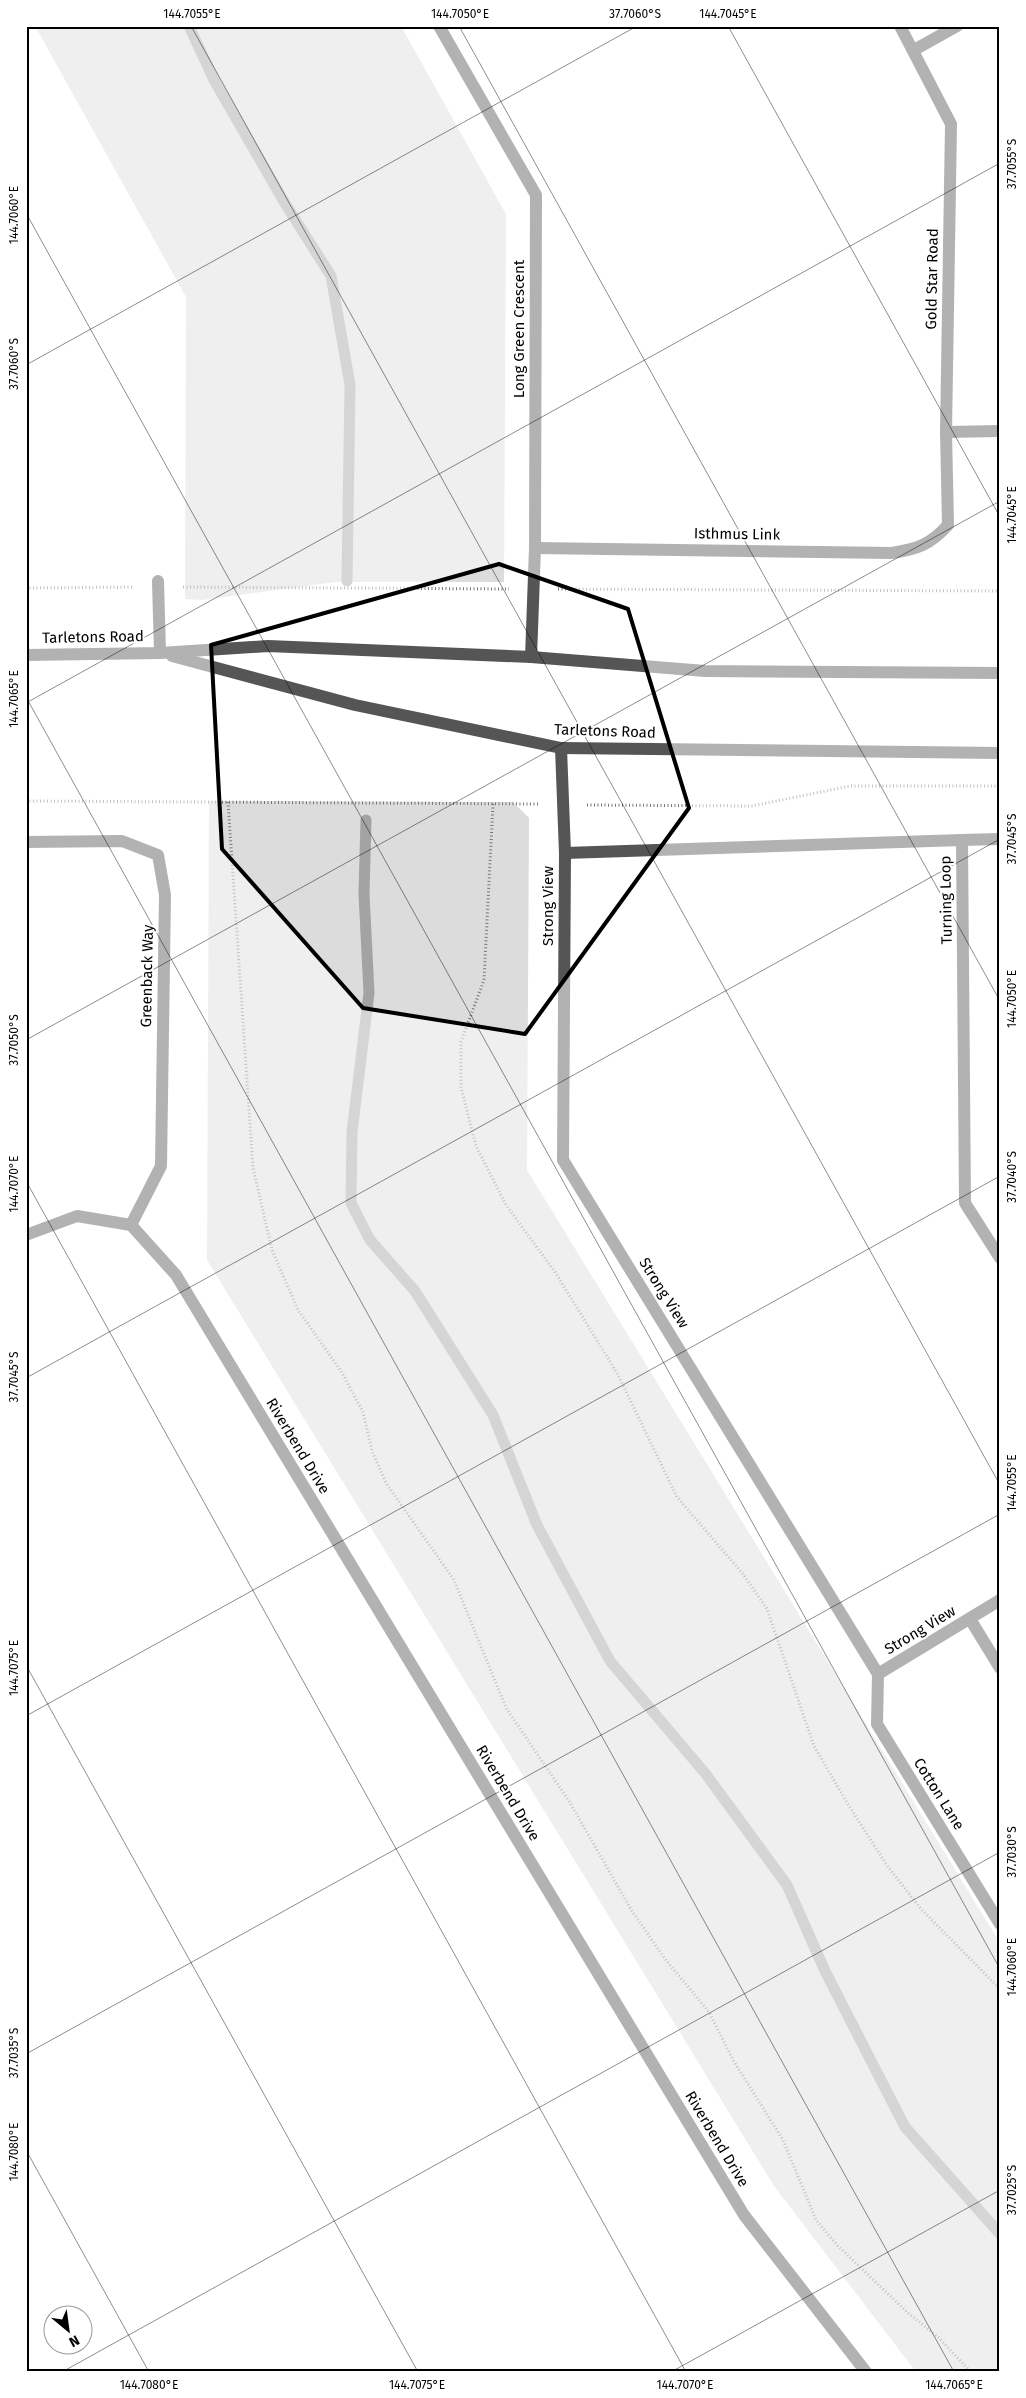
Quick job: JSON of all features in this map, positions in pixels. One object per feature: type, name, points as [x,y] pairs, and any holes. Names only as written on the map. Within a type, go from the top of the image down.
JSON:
[{"type":"street","name":"Long Green Crescent","points":[[439,26],[536,195],[535,548],[531,657]]},
{"type":"street","name":"Gold Star Road","points":[[900,26],[951,124],[946,432],[948,525],[935,539]]},
{"type":"street","points":[[914,50],[957,26]]},
{"type":"street","points":[[946,432],[1000,431]]},
{"type":"street","name":"Isthmus Link","points":[[535,548],[892,552],[914,549],[935,539]]},
{"type":"street","points":[[158,581],[160,653]]},
{"type":"street","name":"Tarletons Road","points":[[26,654],[160,653],[268,646],[531,657],[705,671],[1000,673]]},
{"type":"street","name":"Tarletons Road","points":[[160,653],[355,705],[561,748],[1000,753]]},
{"type":"street","name":"Strong View","points":[[561,748],[565,853],[563,1160],[878,1674],[1000,1600]]},
{"type":"street","points":[[962,840],[1000,838]]},
{"type":"street","name":"Turning Loop","points":[[565,853],[962,840],[965,1203],[1000,1258]]},
{"type":"street","name":"Greenback Way","points":[[26,842],[122,841],[158,855],[165,895],[161,1166],[131,1225]]},
{"type":"street","points":[[26,1235],[77,1216],[131,1225]]},
{"type":"street","name":"Riverbend Drive","points":[[131,1225],[176,1276],[744,2215],[866,2372]]},
{"type":"street","points":[[970,1619],[1000,1668]]},
{"type":"street","name":"Cotton Lane","points":[[878,1674],[877,1724],[1000,1924]]},
{"type":"path","points":[[26,801],[752,806],[850,786],[1000,786]]},
{"type":"path","points":[[228,802],[253,1168],[272,1250],[298,1310],[341,1371],[363,1412],[372,1451],[386,1484],[454,1580],[506,1708],[570,1801],[632,1911],[665,1959],[709,2012],[733,2060],[783,2140],[816,2220],[838,2246],[907,2312],[938,2337],[971,2372]]},
{"type":"path","points":[[493,804],[484,980],[461,1042],[461,1087],[476,1146],[506,1205],[555,1272],[617,1373],[677,1497],[743,1574],[767,1609],[814,1746],[849,1806],[888,1867],[921,1909],[1000,1989]]},
{"type":"highlighted area","points":[[499,564],[628,609],[689,808],[525,1034],[363,1008],[222,849],[211,645]]},
{"type":"shaded area","points":[[35,26],[401,26],[506,214],[504,582],[336,582],[202,600],[185,599],[186,297]]},
{"type":"shaded area","points":[[209,801],[513,802],[529,818],[527,1170],[1000,1943],[1000,2372],[916,2372],[774,2186],[207,1260]]},
{"type":"waterway","points":[[189,26],[214,80],[286,205],[331,276],[350,385],[347,581]]},
{"type":"waterway","points":[[366,820],[364,894],[369,993],[352,1132],[351,1203],[370,1240],[415,1291],[493,1415],[537,1525],[610,1661],[705,1773],[787,1885],[825,1971],[905,2127],[1000,2234]]}]
